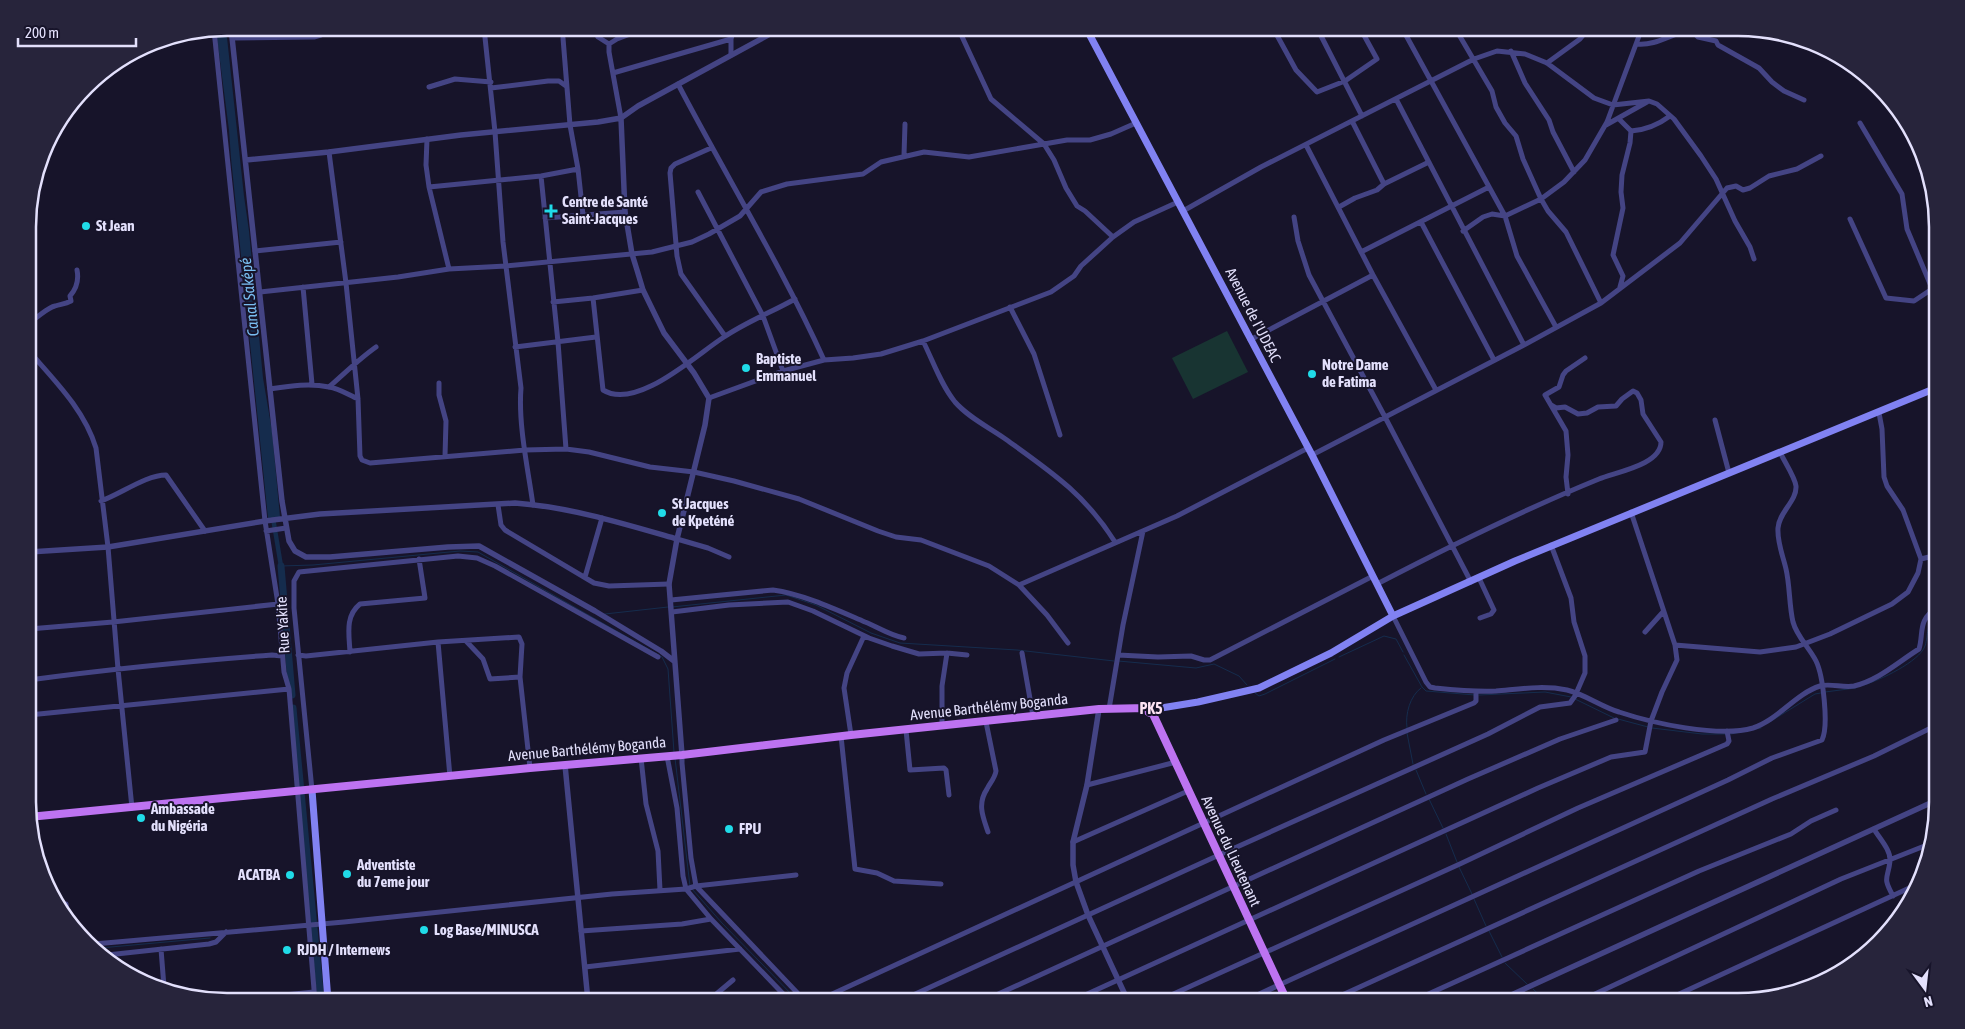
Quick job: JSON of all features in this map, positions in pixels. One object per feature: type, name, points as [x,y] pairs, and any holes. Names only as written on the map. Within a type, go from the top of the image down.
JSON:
[{"type":"main road","name":"Avenue de I'UDEAC","points":[[1090,36],[1312,455],[1393,616]]},
{"type":"main road","points":[[1151,710],[1259,688],[1331,653],[1393,616],[1551,545],[1929,391]]},
{"type":"main road","name":"Avenue Barthélémy Boganda","points":[[37,816],[530,768],[675,756],[841,736],[1099,709],[1151,710]]},
{"type":"main road","name":"Avenue du Lieutenant","points":[[1151,710],[1283,993]]},
{"type":"main road","name":"Rue Yakite","points":[[310,790],[327,993]]},
{"type":"street","points":[[318,36],[233,38],[270,388],[289,541],[295,551],[315,558],[479,546],[595,611],[674,661]]},
{"type":"street","points":[[485,36],[491,85],[503,242],[515,347],[522,388],[520,403],[533,505]]},
{"type":"street","points":[[598,36],[609,44],[621,118],[626,212],[632,254],[644,290],[664,333],[694,373],[709,398],[706,425],[677,539],[669,584],[674,661],[677,808],[683,876],[686,889],[711,919],[782,993]]},
{"type":"street","points":[[609,44],[625,36]]},
{"type":"street","points":[[731,55],[732,36]]},
{"type":"street","points":[[246,160],[329,152],[427,138],[570,125],[621,118],[638,106],[766,36]]},
{"type":"street","points":[[961,36],[978,74],[992,99],[1044,144],[1077,206],[1113,237]]},
{"type":"street","points":[[1277,36],[1296,70],[1314,91],[1346,81],[1376,60],[1364,36]]},
{"type":"street","points":[[1322,36],[1362,116]]},
{"type":"street","points":[[1407,36],[1505,216],[1517,256],[1556,327]]},
{"type":"street","points":[[1460,36],[1492,90],[1496,107],[1505,123],[1516,136],[1523,159],[1541,198],[1548,211],[1566,232],[1601,303]]},
{"type":"street","points":[[1547,63],[1582,36]]},
{"type":"street","points":[[1463,231],[1483,216],[1492,214],[1505,216],[1541,198],[1564,182],[1585,160],[1605,125],[1640,36]]},
{"type":"street","points":[[1637,44],[1652,44],[1673,36]]},
{"type":"street","points":[[1698,36],[1716,41],[1718,45],[1759,68],[1779,87],[1804,100]]},
{"type":"street","points":[[215,37],[266,531],[278,604],[282,656],[289,688],[314,992],[304,993]]},
{"type":"street","points":[[563,38],[570,125],[578,169],[583,215]]},
{"type":"street","points":[[613,73],[731,39]]},
{"type":"street","points":[[1511,51],[1525,83],[1549,120],[1553,132],[1574,172]]},
{"type":"street","points":[[1183,211],[1306,144],[1474,59],[1490,52],[1511,51],[1535,57],[1547,63],[1594,98],[1612,106],[1650,101],[1657,104],[1670,116],[1702,156],[1750,247],[1754,259]]},
{"type":"street","points":[[430,87],[455,79],[491,85],[559,81],[566,86]]},
{"type":"street","points":[[678,84],[795,300],[824,360]]},
{"type":"street","points":[[1396,99],[1450,207],[1524,345]]},
{"type":"street","points":[[1605,125],[1650,101]]},
{"type":"street","points":[[1631,131],[1646,129],[1670,116]]},
{"type":"street","points":[[1619,119],[1631,131]]},
{"type":"street","points":[[1352,121],[1384,184]]},
{"type":"street","points":[[260,292],[449,269],[506,266],[652,252],[692,242],[718,229],[740,216],[758,194],[764,190],[787,184],[863,174],[881,162],[904,155],[924,152],[970,157],[1067,140],[1090,140],[1111,134],[1136,123]]},
{"type":"street","points":[[1860,123],[1902,194],[1907,229],[1929,282]]},
{"type":"street","points":[[904,155],[906,124]]},
{"type":"street","points":[[1620,288],[1623,276],[1613,255],[1623,208],[1620,192],[1631,131]]},
{"type":"street","points":[[427,138],[426,165],[428,187],[449,269]]},
{"type":"street","points":[[1306,144],[1361,252],[1436,390]]},
{"type":"street","points":[[711,148],[671,168],[677,256],[682,274],[725,336]]},
{"type":"street","points":[[329,152],[346,283],[358,399],[360,456],[362,460],[376,462],[525,450],[566,449],[589,452],[650,467],[694,472],[799,499],[887,534],[921,540],[989,566],[1019,585],[1047,615],[1068,643]]},
{"type":"street","points":[[1312,455],[1601,303],[1680,243],[1727,188],[1736,186],[1743,190],[1750,188],[1769,176],[1796,169],[1822,156]]},
{"type":"street","points":[[1339,207],[1355,198],[1377,190],[1384,184],[1429,162]]},
{"type":"street","points":[[428,187],[541,176],[578,169]]},
{"type":"street","points":[[541,176],[558,342],[566,449]]},
{"type":"street","points":[[1361,252],[1488,186]]},
{"type":"street","points":[[698,192],[763,316],[783,371]]},
{"type":"street","points":[[709,398],[783,371],[824,360],[881,354],[923,341],[1010,306],[1051,292],[1064,284],[1113,237],[1134,222],[1178,202]]},
{"type":"street","points":[[545,218],[626,212]]},
{"type":"street","points":[[1294,217],[1298,241],[1309,275],[1470,582]]},
{"type":"street","points":[[1850,219],[1886,298],[1914,301],[1929,291]]},
{"type":"street","points":[[1421,222],[1494,360]]},
{"type":"street","points":[[256,251],[341,242]]},
{"type":"street","points":[[36,319],[56,305],[62,305],[70,300],[70,296],[76,289],[77,270]]},
{"type":"street","points":[[1250,340],[1374,275]]},
{"type":"street","points":[[303,287],[312,384]]},
{"type":"street","points":[[553,302],[644,290]]},
{"type":"street","points":[[593,298],[596,337],[604,390],[608,393],[627,394],[655,385],[725,336],[795,300]]},
{"type":"street","points":[[1010,306],[1034,354],[1060,435]]},
{"type":"street","points":[[515,347],[596,337]]},
{"type":"street","points":[[923,341],[956,404],[1050,471],[1076,492],[1103,522],[1115,542]]},
{"type":"street","points":[[329,386],[354,366],[359,359],[376,347]]},
{"type":"street","points":[[1568,494],[1566,431],[1545,396],[1559,386],[1566,371],[1585,358]]},
{"type":"street","points":[[36,359],[72,401],[91,433],[96,448],[108,548],[113,622],[132,808]]},
{"type":"street","points":[[439,383],[439,395],[446,421],[445,456]]},
{"type":"street","points":[[270,388],[312,384],[320,387],[329,386],[358,399]]},
{"type":"street","points":[[1377,584],[1497,524],[1599,479],[1638,466],[1655,456],[1661,446],[1661,442],[1643,414],[1637,393],[1633,391],[1616,406],[1598,407],[1587,413],[1578,414],[1565,407],[1556,408],[1551,405]]},
{"type":"street","points":[[1675,645],[1760,652],[1783,650],[1806,644],[1884,609],[1902,598],[1912,585],[1921,559],[1903,510],[1887,486],[1884,477],[1883,437],[1879,413]]},
{"type":"street","points":[[1715,420],[1729,473]]},
{"type":"street","points":[[1019,585],[1177,516],[1308,448]]},
{"type":"street","points":[[1262,993],[1728,780],[1751,767],[1822,740],[1826,729],[1818,664],[1794,624],[1786,568],[1779,536],[1779,521],[1795,494],[1796,485],[1780,452]]},
{"type":"street","points":[[101,501],[116,496],[154,477],[166,475],[206,531]]},
{"type":"street","points":[[498,505],[501,525],[505,530],[601,586],[669,584]]},
{"type":"street","points":[[36,552],[108,548],[285,518],[362,510],[533,505],[602,518],[701,545],[729,557]]},
{"type":"street","points":[[1090,993],[1538,788],[1611,757],[1645,752],[1652,721],[1662,692],[1677,660],[1675,645],[1631,512]]},
{"type":"street","points":[[585,577],[602,518]]},
{"type":"street","points":[[266,531],[286,528]]},
{"type":"street","points":[[1109,709],[1142,531]]},
{"type":"street","points":[[917,993],[1488,734],[1540,708],[1570,703],[1585,673],[1585,656],[1574,622],[1571,598],[1551,545]]},
{"type":"street","name":"Rue Yakite","points":[[310,790],[294,608],[294,581],[299,572],[419,559],[458,556],[477,558],[658,657]]},
{"type":"street","points":[[1921,559],[1929,557]]},
{"type":"street","points":[[350,652],[348,627],[352,610],[360,604],[425,598],[419,559]]},
{"type":"street","points":[[1118,656],[1191,656],[1210,660],[1373,576]]},
{"type":"street","points":[[1480,578],[1494,610],[1491,614],[1480,618]]},
{"type":"street","points":[[671,601],[773,590],[787,592],[816,601],[904,638]]},
{"type":"street","points":[[672,611],[729,605],[788,602],[879,642],[919,654],[947,653],[968,655]]},
{"type":"street","points":[[36,628],[278,604]]},
{"type":"street","points":[[1645,632],[1663,612]]},
{"type":"street","points":[[1393,616],[1430,687],[1476,694],[1543,687],[1652,721],[1728,734],[1753,728],[1766,722],[1795,700],[1822,690],[1851,686],[1886,672],[1919,649],[1921,644],[1920,633],[1929,615]]},
{"type":"street","points":[[879,642],[884,631]]},
{"type":"street","points":[[851,735],[844,688],[847,673],[864,636]]},
{"type":"street","points":[[298,655],[306,656],[438,642],[520,637],[522,644],[520,677],[530,768]]},
{"type":"street","points":[[466,641],[483,659],[490,679],[520,677]]},
{"type":"street","points":[[438,642],[450,777]]},
{"type":"street","points":[[942,726],[942,686],[947,653]]},
{"type":"street","points":[[1022,653],[1033,716]]},
{"type":"street","points":[[36,679],[272,654],[282,656]]},
{"type":"street","points":[[36,714],[289,688]]},
{"type":"street","points":[[834,993],[1392,737],[1474,703],[1476,694]]},
{"type":"street","points":[[1099,709],[1087,785],[1074,842],[1073,866],[1076,882],[1088,915],[1124,993]]},
{"type":"street","points":[[1001,993],[1468,779],[1560,739],[1616,720]]},
{"type":"street","points":[[986,722],[996,772],[982,796],[981,802],[981,811],[988,832]]},
{"type":"street","points":[[906,730],[910,770],[944,768],[946,770],[949,795]]},
{"type":"street","points":[[1346,993],[1687,837],[1874,756],[1929,730]]},
{"type":"street","points":[[1176,993],[1462,863],[1578,808],[1727,744],[1729,741],[1728,734]]},
{"type":"street","points":[[841,736],[854,869],[877,873],[894,881],[941,884]]},
{"type":"street","points":[[675,756],[682,763],[691,858],[696,886],[797,993]]},
{"type":"street","points":[[641,758],[646,804],[658,851],[660,890]]},
{"type":"street","points":[[1087,785],[1176,762]]},
{"type":"street","points":[[565,765],[587,993]]},
{"type":"street","points":[[1074,842],[1188,791]]},
{"type":"street","points":[[1515,993],[1929,804]]},
{"type":"street","points":[[1431,993],[1699,871],[1790,834],[1811,821],[1836,810]]},
{"type":"street","points":[[1874,829],[1886,847],[1890,860],[1886,880],[1893,896]]},
{"type":"street","points":[[1597,993],[1841,879],[1923,847]]},
{"type":"street","points":[[99,944],[686,889],[696,886],[796,875]]},
{"type":"street","points":[[1681,993],[1907,889]]},
{"type":"street","points":[[581,931],[682,924],[711,919]]},
{"type":"street","points":[[113,954],[209,944],[216,942],[226,932]]},
{"type":"street","points":[[585,967],[740,949]]},
{"type":"street","points":[[161,950],[164,982]]},
{"type":"street","points":[[718,993],[733,980]]},
{"type":"green space","points":[[1227,331],[1248,372],[1193,399],[1172,358]]},
{"type":"water","points":[[227,36],[249,231],[263,378],[272,431],[280,517],[268,518],[229,130],[217,37]]},
{"type":"waterway","name":"Canal Saképé","points":[[273,518],[281,566]]},
{"type":"waterway","points":[[281,566],[313,565],[460,551],[478,552],[662,657],[668,669],[674,752]]},
{"type":"waterway","points":[[281,566],[292,695]]},
{"type":"waterway","points":[[672,607],[786,595],[816,605],[871,633],[900,643],[1017,650],[1114,661]]},
{"type":"waterway","points":[[605,614],[668,607]]},
{"type":"waterway","points":[[1864,685],[1889,675],[1915,658],[1925,646],[1929,626]]},
{"type":"waterway","points":[[1339,657],[1384,636],[1396,639],[1403,652]]},
{"type":"waterway","points":[[1404,655],[1426,691],[1475,695]]},
{"type":"waterway","points":[[1255,693],[1259,696],[1265,694],[1335,659]]},
{"type":"waterway","points":[[1118,661],[1196,668],[1214,664],[1239,676],[1247,685]]},
{"type":"waterway","points":[[1407,728],[1409,706],[1417,691],[1421,688]]},
{"type":"waterway","points":[[1825,692],[1856,688]]},
{"type":"waterway","points":[[1479,695],[1545,692],[1571,697]]},
{"type":"waterway","points":[[1768,723],[1815,694],[1821,693]]},
{"type":"waterway","points":[[1575,699],[1614,718]]},
{"type":"waterway","points":[[293,708],[320,993]]},
{"type":"waterway","points":[[1618,719],[1648,727]]},
{"type":"waterway","points":[[1652,728],[1702,734],[1727,734]]},
{"type":"waterway","points":[[1731,734],[1761,728]]},
{"type":"waterway","points":[[1407,733],[1413,764]]},
{"type":"waterway","points":[[675,758],[690,886]]},
{"type":"waterway","points":[[1416,770],[1426,794]]},
{"type":"waterway","points":[[1429,799],[1443,828]]},
{"type":"waterway","points":[[1446,834],[1457,862]]},
{"type":"waterway","points":[[1459,867],[1472,894]]},
{"type":"waterway","points":[[692,889],[722,923],[790,993]]},
{"type":"waterway","points":[[1474,899],[1486,926]]},
{"type":"waterway","points":[[1489,931],[1502,957]]},
{"type":"waterway","points":[[104,948],[210,938]]},
{"type":"waterway","points":[[1505,963],[1527,984]]},
{"type":"waterway","points":[[1533,989],[1537,993]]},
{"type":"place","name":"Centre de Santé Saint-Jacques","points":[[551,211]]},
{"type":"place","name":"St Jean","points":[[86,226]]},
{"type":"place","name":"Baptiste Emmanuel","points":[[746,368]]},
{"type":"place","name":"Notre Dame de Fatima","points":[[1312,374]]},
{"type":"place","name":"St Jacques de Kpeténé","points":[[662,513]]},
{"type":"place","name":"Ambassade du Nigéria","points":[[141,818]]},
{"type":"place","name":"FPU","points":[[729,829]]},
{"type":"place","name":"Adventiste du 7eme jour","points":[[347,874]]},
{"type":"place","name":"ACATBA","points":[[290,875]]},
{"type":"place","name":"Log Base/MINUSCA","points":[[424,930]]},
{"type":"place","name":"RJDH / Internews","points":[[287,950]]},
{"type":"district","name":"PK5","points":[[1151,708]]}]
